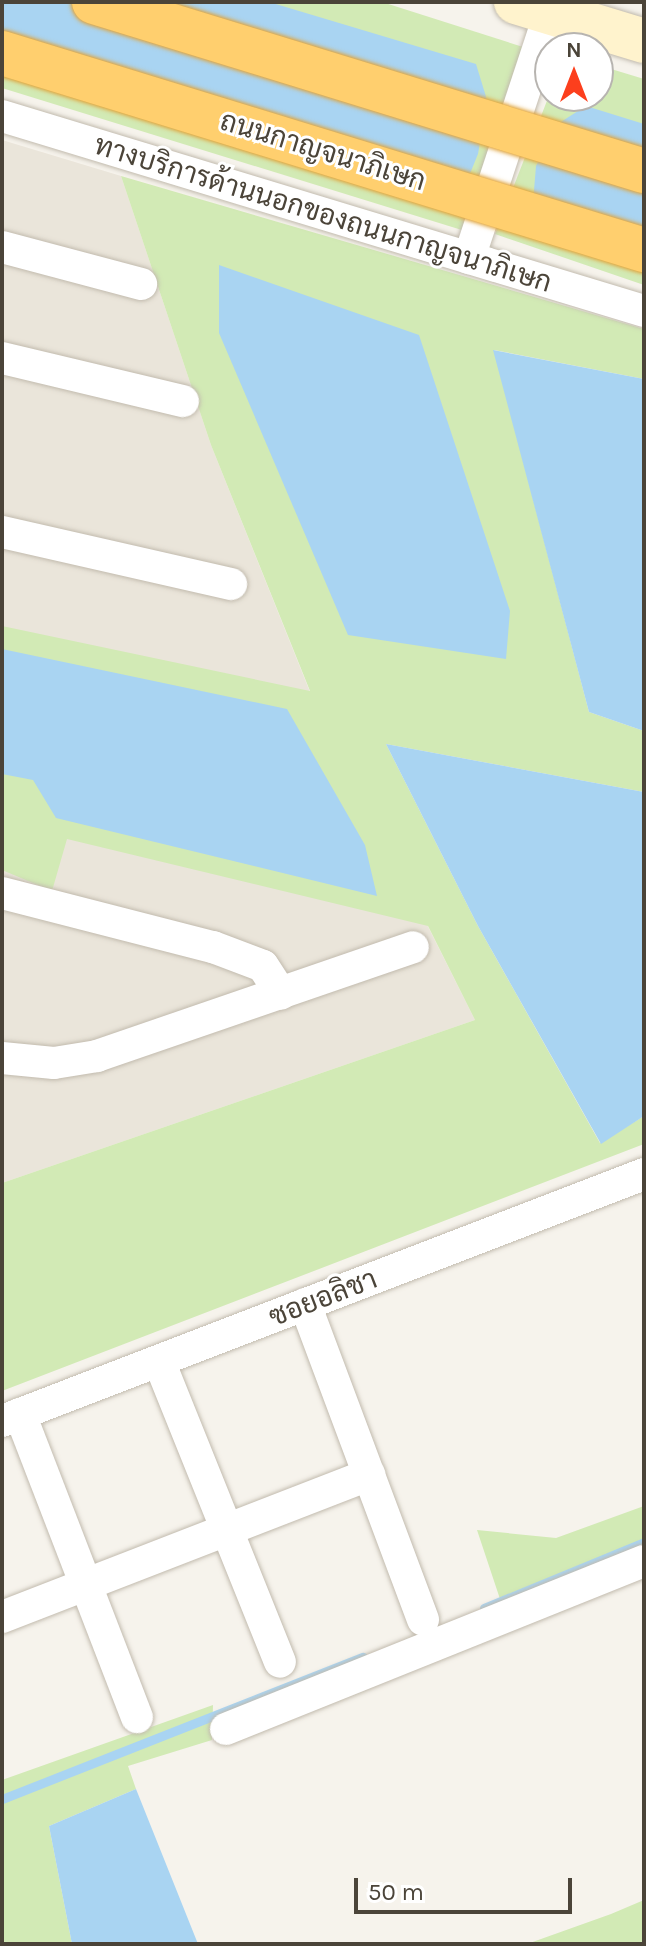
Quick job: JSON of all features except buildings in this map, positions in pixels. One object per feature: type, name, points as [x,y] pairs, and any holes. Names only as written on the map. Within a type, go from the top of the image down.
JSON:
[{"type":"highway","points":[[94,2],[644,171]]},
{"type":"highway","name":"ถนนกาญจนาภิเษก","points":[[2,53],[644,250]]},
{"type":"main road","points":[[533,7],[644,41]]},
{"type":"street","points":[[469,258],[533,7]]},
{"type":"street","name":"ทางบริการด้านนอกของถนนกาญจนาภิเษก","points":[[2,116],[644,311]]},
{"type":"street","points":[[2,247],[141,284]]},
{"type":"street","points":[[2,358],[183,401]]},
{"type":"street","points":[[2,532],[231,584]]},
{"type":"street","points":[[2,893],[213,947],[263,966],[281,994]]},
{"type":"street","points":[[2,1058],[54,1063],[97,1056],[413,947]]},
{"type":"street","name":"ซอยอลิชา","points":[[11,1418],[644,1174]]},
{"type":"street","points":[[305,1304],[423,1620]]},
{"type":"street","points":[[159,1361],[280,1662]]},
{"type":"street","points":[[11,1418],[86,1584],[137,1717]]},
{"type":"street","points":[[2,1617],[369,1475]]},
{"type":"street","points":[[226,1729],[644,1561]]},
{"type":"shaded area","points":[[2,140],[121,176],[211,445],[310,692],[475,1020],[2,1183]]},
{"type":"green space","points":[[2,2],[382,2],[523,47],[465,231],[2,88]]},
{"type":"green space","points":[[614,70],[644,79],[644,285],[495,234],[543,112],[614,112]]},
{"type":"green space","points":[[121,176],[644,329],[644,379],[494,350],[589,712],[644,731],[644,792],[386,744],[478,926],[600,1143],[644,1116],[644,1144],[2,1391],[2,1183],[475,1020],[428,926],[67,839],[52,891],[2,870],[2,626],[310,691],[211,445]]},
{"type":"green space","points":[[644,1506],[644,1549],[502,1605],[477,1530],[556,1538]]},
{"type":"green space","points":[[213,1705],[212,1740],[128,1766],[136,1789],[49,1826],[72,1944],[2,1944],[2,1780]]},
{"type":"green space","points":[[644,1900],[644,1944],[527,1944],[611,1914]]},
{"type":"water","points":[[2,2],[269,2],[476,64],[487,100],[478,154],[456,208],[2,74]]},
{"type":"water","points":[[577,112],[605,112],[644,124],[644,263],[531,227],[536,166],[556,125]]},
{"type":"water","points":[[219,265],[419,335],[510,611],[506,659],[348,635],[219,333]]},
{"type":"water","points":[[493,350],[644,379],[644,731],[589,712]]},
{"type":"water","points":[[2,649],[287,709],[365,845],[377,896],[56,818],[33,780],[2,774]]},
{"type":"water","points":[[386,744],[644,792],[644,1116],[601,1144],[478,926]]},
{"type":"water","points":[[136,1789],[198,1944],[72,1944],[49,1826]]},
{"type":"waterway","points":[[484,1608],[644,1542]]},
{"type":"waterway","points":[[2,1799],[363,1657]]}]
